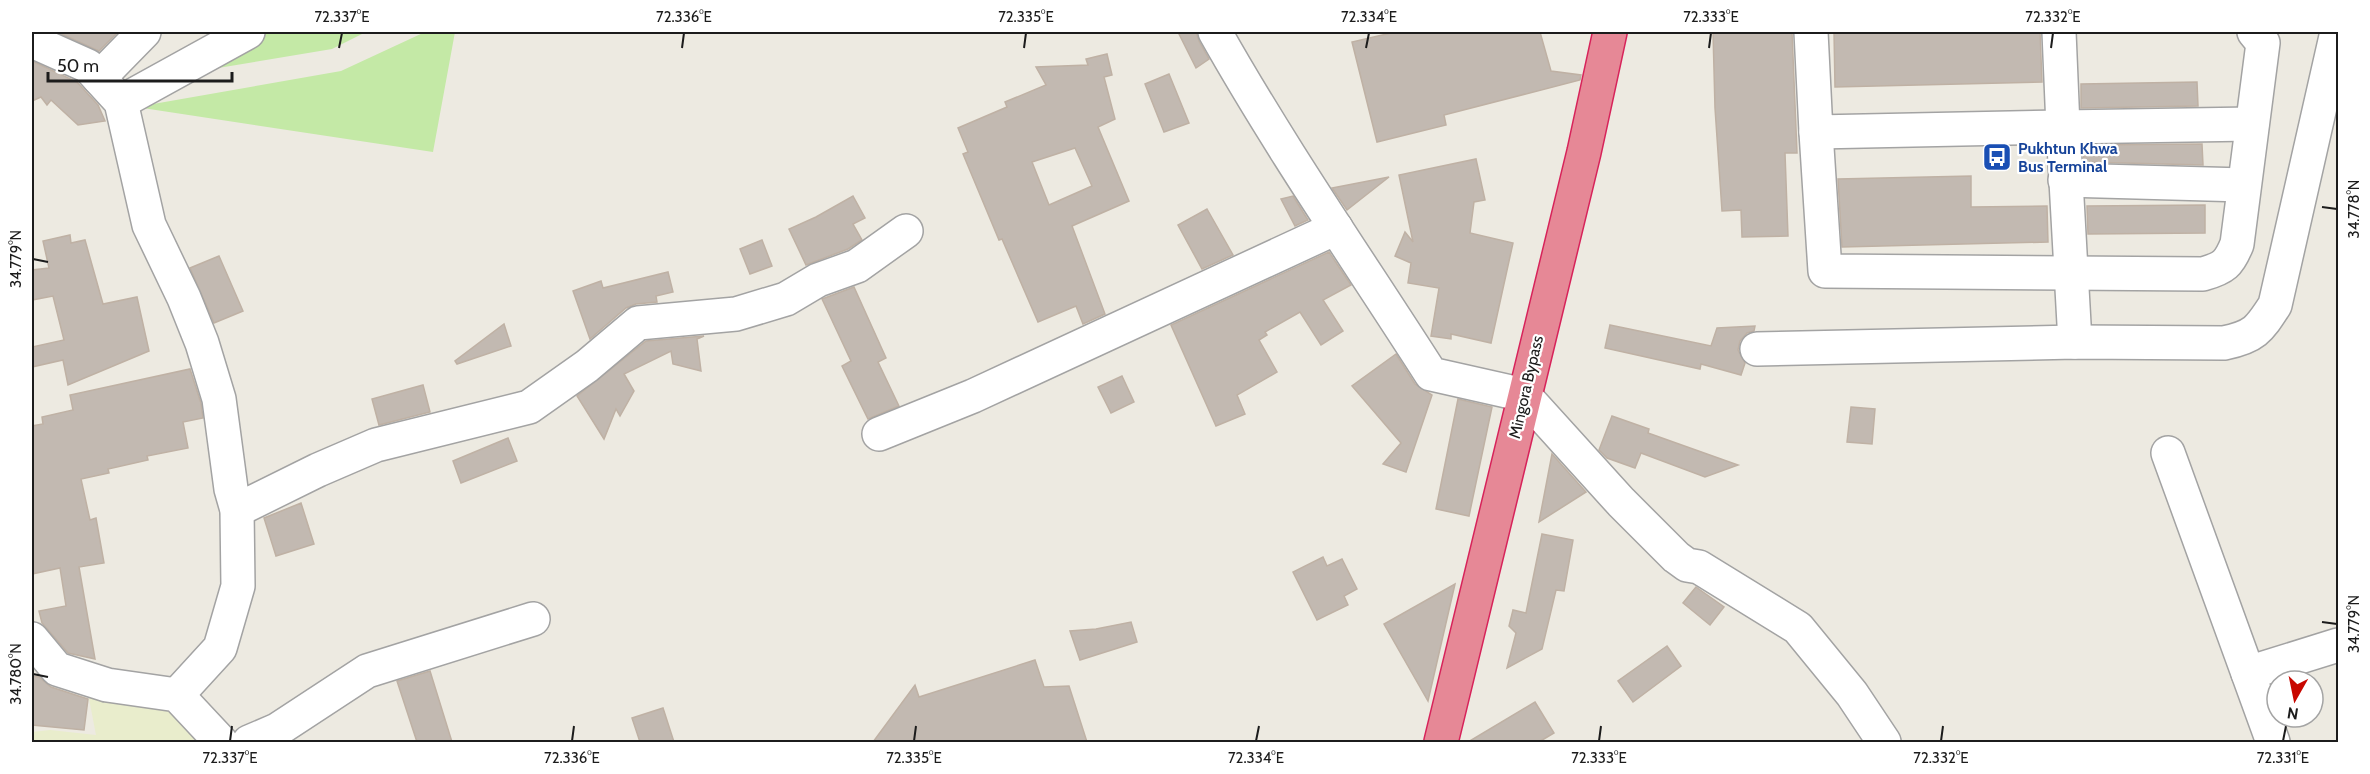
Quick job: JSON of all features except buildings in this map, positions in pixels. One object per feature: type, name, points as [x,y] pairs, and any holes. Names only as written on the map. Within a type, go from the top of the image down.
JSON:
[{"type":"highway","name":"Mingora Bypass","points":[[1441,742],[1584,152],[1610,32]]},
{"type":"street","points":[[99,78],[144,32]]},
{"type":"street","points":[[121,102],[248,32]]},
{"type":"street","points":[[1215,32],[1264,117],[1431,374],[1524,395],[1621,502],[1676,557],[1687,565],[1699,567],[1798,628],[1852,694],[1884,742]]},
{"type":"street","points":[[1811,32],[1825,271],[2203,274],[2220,270],[2231,259],[2237,244],[2263,43],[2254,32]]},
{"type":"street","points":[[2059,32],[2075,342]]},
{"type":"street","points":[[1757,349],[2075,342],[2224,343],[2247,338],[2262,325],[2275,305],[2337,32]]},
{"type":"street","points":[[32,41],[88,66],[121,102],[149,225],[184,298],[202,343],[219,399],[231,489],[237,510],[238,586],[220,648],[177,694]]},
{"type":"street","points":[[1816,132],[2252,124]]},
{"type":"street","points":[[2065,180],[2244,185]]},
{"type":"street","points":[[879,434],[973,396],[1336,228]]},
{"type":"street","points":[[237,510],[318,470],[376,445],[529,407],[587,366],[638,323],[736,314],[786,299],[818,280],[857,266],[906,231]]},
{"type":"street","points":[[2168,453],[2273,742]]},
{"type":"street","points":[[249,742],[278,730],[366,672],[533,619]]},
{"type":"street","points":[[32,639],[57,669],[107,685],[177,694],[220,742]]},
{"type":"street","points":[[2248,673],[2338,645]]},
{"type":"green space","points":[[258,32],[366,32],[332,49],[182,74]]},
{"type":"green space","points":[[425,32],[455,32],[433,152],[136,107],[341,71]]},
{"type":"green space","points":[[85,678],[177,695],[221,742],[32,742],[32,732],[50,730],[96,735]]},
{"type":"place","name":"Pukhtun Khwa Bus Terminal","points":[[1997,157]]}]
